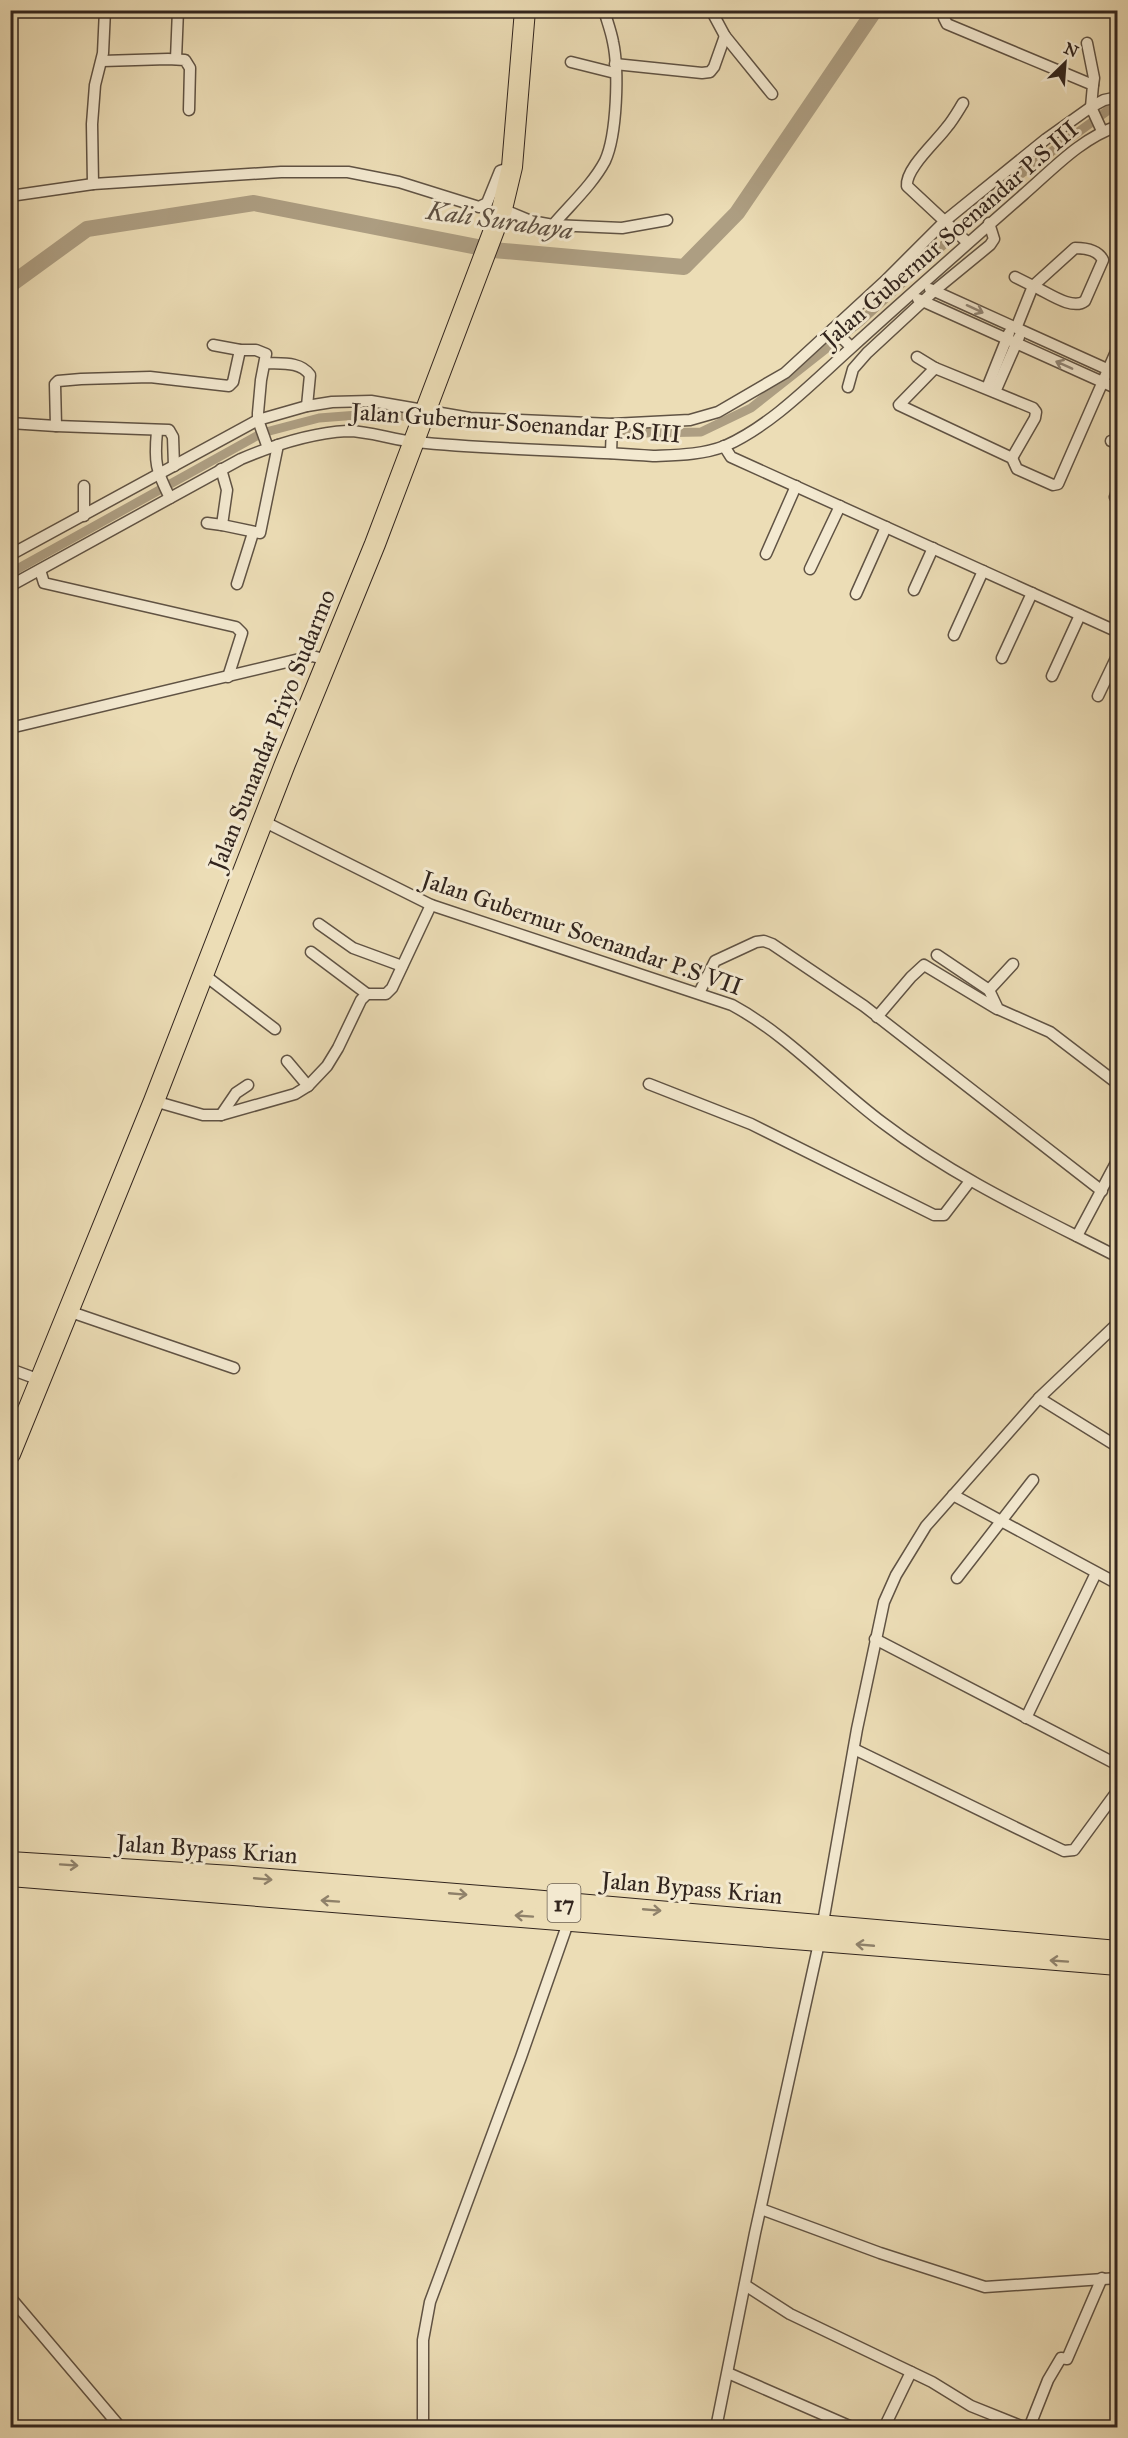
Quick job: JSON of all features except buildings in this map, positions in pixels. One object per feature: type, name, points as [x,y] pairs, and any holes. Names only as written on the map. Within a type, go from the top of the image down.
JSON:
[{"type":"highway","name":"Jalan Sunandar Priyo Sudarmo","points":[[10,1454],[154,1101],[328,660],[415,439],[500,212],[512,167],[525,10]]},
{"type":"highway","name":"Jalan Bypass Krian","points":[[10,1862],[253,1878],[1118,1965]]},
{"type":"highway","name":"Jalan Bypass Krian","points":[[10,1876],[569,1920],[1118,1951]]},
{"type":"street","points":[[93,184],[95,85],[102,61],[105,10]]},
{"type":"street","points":[[176,59],[178,10]]},
{"type":"street","points":[[553,225],[595,175],[610,150],[614,130],[615,69],[613,42],[604,10]]},
{"type":"street","points":[[711,10],[725,36],[772,94]]},
{"type":"street","points":[[948,10],[944,18],[946,24],[1093,85]]},
{"type":"street","points":[[571,62],[615,69],[710,72],[725,36]]},
{"type":"street","points":[[1087,43],[1094,78],[1092,109],[1101,128]]},
{"type":"street","points":[[102,61],[185,60],[190,68],[189,110]]},
{"type":"street","points":[[11,552],[159,477],[174,466],[259,422],[307,406],[332,402],[371,401],[470,418],[612,427],[690,420],[718,412],[785,373],[835,331],[948,222],[1046,139],[1104,100],[1118,97]]},
{"type":"street","points":[[963,103],[949,126],[915,165],[906,180],[907,186],[966,240]]},
{"type":"street","name":"Jalan Gubernur Soenandar P.S III","points":[[10,585],[169,496],[270,444],[316,435],[348,431],[415,439],[611,450],[653,456],[693,454],[724,446],[766,422],[850,346],[910,296],[966,240],[1101,128],[1118,126]]},
{"type":"street","points":[[10,196],[93,184],[281,172],[348,172],[399,182],[479,207],[487,202],[500,171],[512,167]]},
{"type":"street","points":[[500,212],[553,225],[622,228],[667,220]]},
{"type":"street","points":[[848,387],[851,374],[858,363],[934,291],[990,245],[994,239],[989,223]]},
{"type":"street","points":[[991,390],[1033,286],[1075,248],[1087,249],[1102,256],[1102,264],[1086,301],[1082,304],[1073,305],[1033,286],[1015,277]]},
{"type":"street","points":[[922,285],[1113,372]]},
{"type":"street","points":[[910,296],[1118,389]]},
{"type":"street","points":[[835,331],[850,346]]},
{"type":"street","points":[[207,524],[222,525],[253,533],[262,530],[270,444],[259,422],[261,380],[267,356],[264,352],[213,345]]},
{"type":"street","points":[[935,368],[899,405],[1012,458],[1017,469],[1048,484],[1058,484],[1102,382],[1113,372],[1118,347]]},
{"type":"street","points":[[56,426],[56,382],[150,377],[229,386],[233,382],[240,350]]},
{"type":"street","points":[[917,357],[935,368],[1034,408],[1036,412],[1033,422],[1012,458]]},
{"type":"street","points":[[265,363],[295,365],[307,371],[310,375],[307,406]]},
{"type":"street","points":[[10,423],[171,432],[174,466]]},
{"type":"street","points":[[611,450],[612,427]]},
{"type":"street","points":[[157,431],[156,460],[159,477],[169,496]]},
{"type":"street","points":[[724,446],[731,457],[1118,632]]},
{"type":"street","points":[[221,469],[227,490],[222,525]]},
{"type":"street","points":[[84,486],[84,516]]},
{"type":"street","points":[[766,554],[796,486]]},
{"type":"street","points":[[1118,488],[1115,497],[1118,502]]},
{"type":"street","points":[[810,568],[840,506]]},
{"type":"street","points":[[856,594],[886,527]]},
{"type":"street","points":[[237,584],[253,533]]},
{"type":"street","points":[[914,590],[933,548]]},
{"type":"street","points":[[40,570],[44,582],[236,627],[242,633],[228,677]]},
{"type":"street","points":[[954,634],[983,571]]},
{"type":"street","points":[[1002,658],[1032,593]]},
{"type":"street","points":[[1052,676],[1080,615]]},
{"type":"street","points":[[1098,696],[1118,654]]},
{"type":"street","points":[[10,728],[312,657],[328,660]]},
{"type":"street","name":"Jalan Gubernur Soenandar P.S VII","points":[[263,821],[431,905],[732,1005],[766,1025],[883,1123],[925,1153],[970,1181],[1118,1257]]},
{"type":"street","points":[[311,952],[367,994],[386,994],[390,991],[431,905]]},
{"type":"street","points":[[319,924],[353,948],[402,966]]},
{"type":"street","points":[[699,993],[715,961],[756,942],[764,941],[772,944],[847,994],[1102,1191]]},
{"type":"street","points":[[937,955],[989,990],[998,1009]]},
{"type":"street","points":[[989,990],[1013,964]]},
{"type":"street","points":[[877,1017],[911,976],[921,966],[925,966],[998,1009],[1050,1032],[1118,1084]]},
{"type":"street","points":[[203,974],[274,1029]]},
{"type":"street","points":[[154,1101],[203,1115],[221,1115],[295,1094],[308,1086],[327,1066],[339,1048],[361,1000],[367,994]]},
{"type":"street","points":[[287,1061],[308,1086]]},
{"type":"street","points":[[649,1084],[703,1103],[751,1124],[934,1215],[944,1215],[970,1181]]},
{"type":"street","points":[[221,1115],[237,1093],[248,1085]]},
{"type":"street","points":[[1077,1236],[1118,1159]]},
{"type":"street","points":[[68,1311],[234,1368]]},
{"type":"street","points":[[716,2427],[822,1934],[854,1749],[884,1602],[896,1575],[926,1526],[1039,1398],[1118,1323]]},
{"type":"street","points":[[10,1369],[40,1380]]},
{"type":"street","points":[[1039,1398],[1118,1447]]},
{"type":"street","points":[[957,1578],[1033,1480]]},
{"type":"street","points":[[953,1495],[1118,1584]]},
{"type":"street","points":[[1026,1718],[1096,1573]]},
{"type":"street","points":[[875,1639],[1118,1765]]},
{"type":"street","points":[[854,1749],[1064,1851],[1074,1850],[1118,1790]]},
{"type":"street","points":[[423,2427],[423,2340],[430,2302],[569,1920]]},
{"type":"street","points":[[762,2210],[880,2253],[984,2287],[1012,2287],[1118,2278]]},
{"type":"street","points":[[745,2285],[790,2314],[911,2372],[971,2406],[1028,2427],[1048,2380],[1061,2358],[1067,2360],[1102,2278]]},
{"type":"street","points":[[10,2297],[121,2427]]},
{"type":"street","points":[[884,2427],[911,2372]]},
{"type":"street","points":[[728,2373],[854,2427]]},
{"type":"waterway","name":"Kali Surabaya","points":[[10,285],[87,229],[254,203],[493,250],[684,267],[737,213],[875,10]]},
{"type":"waterway","points":[[553,426],[649,433],[701,432],[751,408],[860,322],[1018,176],[1118,103]]},
{"type":"waterway","points":[[10,573],[262,433],[319,418],[371,414],[456,420]]}]
